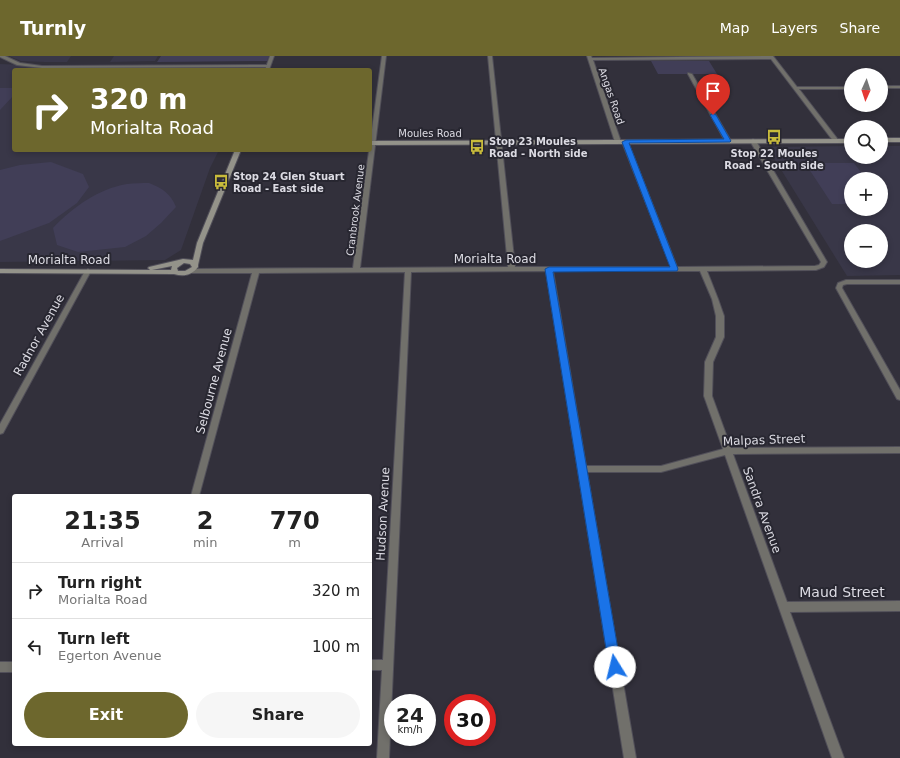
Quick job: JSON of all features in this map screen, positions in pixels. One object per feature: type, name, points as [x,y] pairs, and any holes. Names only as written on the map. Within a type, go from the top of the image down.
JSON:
[{"type":"main road","points":[[888,140],[900,140]]},
{"type":"main road","name":"Moules Road","points":[[372,143],[844,141]]},
{"type":"main road","points":[[191,271],[195,267],[200,244],[237,152]]},
{"type":"main road","points":[[175,272],[174,267],[200,244]]},
{"type":"main road","points":[[181,262],[190,261],[195,264]]},
{"type":"main road","name":"Morialta Road","points":[[139,271],[181,262]]},
{"type":"main road","name":"Morialta Road","points":[[0,271],[139,271],[175,272],[184,274],[191,271]]},
{"type":"street","points":[[1,56],[19,64],[42,66],[268,68],[272,56]]},
{"type":"street","name":"Cranbrook Avenue","points":[[372,136],[384,56]]},
{"type":"street","points":[[490,56],[512,270]]},
{"type":"street","points":[[590,58],[772,57],[836,141]]},
{"type":"street","name":"Angas Road","points":[[590,58],[618,142]]},
{"type":"street","points":[[690,74],[728,141]]},
{"type":"street","points":[[888,88],[900,87]]},
{"type":"street","points":[[796,88],[844,88]]},
{"type":"street","name":"Morialta Road","points":[[191,271],[703,269],[816,268],[822,266],[824,262],[753,141]]},
{"type":"street","points":[[626,142],[675,269]]},
{"type":"street","name":"Cranbrook Avenue","points":[[356,271],[370,152]]},
{"type":"street","points":[[549,269],[630,758]]},
{"type":"street","name":"Sandra Avenue","points":[[703,269],[720,316],[720,337],[709,362],[708,396],[838,758]]},
{"type":"street","name":"Hudson Avenue","points":[[383,758],[408,270]]},
{"type":"street","name":"Radnor Avenue","points":[[0,431],[88,271]]},
{"type":"street","name":"Selbourne Avenue","points":[[196,494],[256,271]]},
{"type":"street","points":[[900,282],[846,282],[840,284],[839,288],[900,397]]},
{"type":"street","name":"Malpas Street","points":[[582,469],[661,469],[728,451],[900,450]]},
{"type":"street","name":"Maud Street","points":[[784,607],[900,606]]},
{"type":"street","points":[[372,665],[388,665]]},
{"type":"street","points":[[0,667],[12,667]]},
{"type":"shaded area","points":[[9,56],[71,56],[67,62],[45,62],[21,61]]},
{"type":"shaded area","points":[[114,56],[158,56],[155,61],[110,62]]},
{"type":"shaded area","points":[[161,56],[269,56],[267,61],[157,62]]},
{"type":"shaded area","points":[[651,61],[709,61],[717,74],[658,74]]},
{"type":"shaded area","points":[[0,64],[94,68],[12,68],[12,152],[218,152],[210,168],[181,250],[165,260],[0,262]]},
{"type":"shaded area","points":[[260,67],[259,68],[189,68]]},
{"type":"shaded area","points":[[0,88],[12,88],[12,97],[0,110]]},
{"type":"shaded area","points":[[844,146],[844,164],[888,164],[888,146],[900,146],[900,275],[847,276],[767,147]]},
{"type":"shaded area","points":[[51,162],[83,174],[89,187],[77,203],[49,223],[0,241],[0,170],[20,165]]},
{"type":"shaded area","points":[[805,163],[855,164],[861,172],[844,172],[844,204],[832,204]]},
{"type":"shaded area","points":[[149,183],[166,192],[172,198],[176,207],[146,236],[125,247],[78,252],[57,245],[53,228],[78,206],[96,195],[116,186]]},
{"type":"place","name":"Stop 22 Moules Road - South side","points":[[774,137]]},
{"type":"place","name":"Stop 23 Moules Road - North side","points":[[477,147]]},
{"type":"place","name":"Stop 24 Glen Stuart Road - East side","points":[[221,182]]},
{"type":"route","points":[[615,667],[549,269],[675,269],[626,142],[728,141],[713,115]]}]
